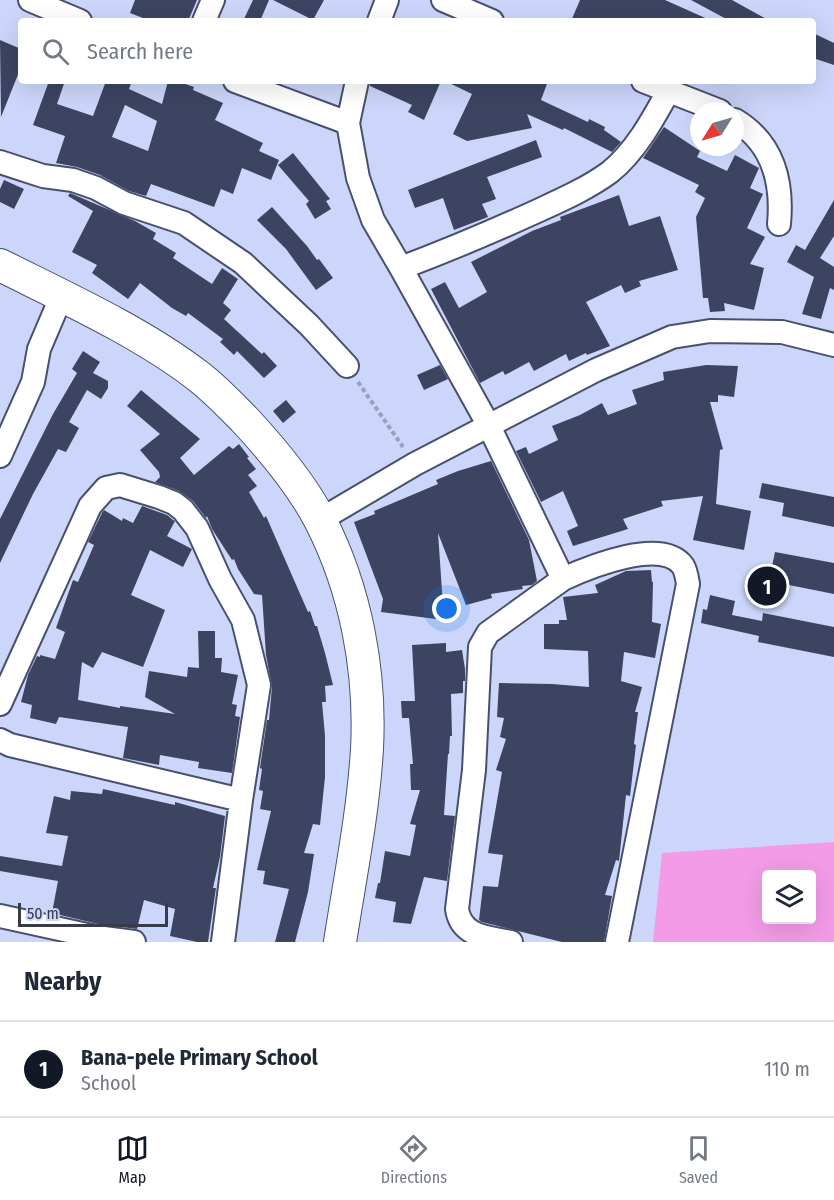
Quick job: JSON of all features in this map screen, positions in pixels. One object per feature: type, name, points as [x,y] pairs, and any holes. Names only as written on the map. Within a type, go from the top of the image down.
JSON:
[{"type":"street","points":[[30,0],[73,18]]},
{"type":"street","points":[[205,18],[213,0]]},
{"type":"street","points":[[380,18],[387,0]]},
{"type":"street","points":[[443,0],[485,18]]},
{"type":"street","points":[[243,84],[348,123]]},
{"type":"street","points":[[356,84],[348,123],[363,197],[372,220],[489,426],[563,579]]},
{"type":"street","points":[[652,84],[698,102]]},
{"type":"street","points":[[401,268],[459,246],[555,203],[609,172],[625,157],[646,129],[669,90]]},
{"type":"street","points":[[744,126],[764,146],[776,172],[781,202],[778,224]]},
{"type":"street","points":[[0,162],[44,176],[74,180],[124,202],[184,223],[243,263],[309,325],[347,366]]},
{"type":"street","points":[[0,265],[62,295],[147,342],[196,374],[216,391],[284,465],[320,520],[354,607],[365,687],[367,747],[362,806],[340,942]]},
{"type":"street","points":[[0,456],[33,382],[39,349],[62,295]]},
{"type":"street","points":[[320,520],[415,464],[596,370],[672,337],[710,331],[782,332],[834,345]]},
{"type":"street","points":[[0,704],[90,506],[101,492],[111,486],[127,487],[174,503],[183,510],[197,528],[220,579],[243,620],[259,685],[241,800],[224,942]]},
{"type":"street","points":[[511,942],[466,930],[460,921],[457,909],[474,770],[480,647],[488,633],[563,579],[582,570],[638,554],[663,554],[674,558],[683,566],[688,584],[616,942]]},
{"type":"street","points":[[0,740],[10,745],[241,800]]},
{"type":"street","points":[[0,916],[95,940],[134,942]]},
{"type":"path","points":[[347,366],[415,464]]},
{"type":"shaded area","points":[[834,842],[834,942],[653,942],[662,853]]},
{"type":"building","points":[[135,0],[197,0],[189,18],[143,18],[130,13]]},
{"type":"building","points":[[253,0],[269,0],[261,18],[244,18]]},
{"type":"building","points":[[273,0],[324,0],[314,18],[309,18]]},
{"type":"building","points":[[580,0],[665,0],[705,18],[572,18]]},
{"type":"building","points":[[691,0],[732,0],[765,18],[724,18]]},
{"type":"building","points":[[816,34],[834,43],[834,65],[816,59]]},
{"type":"building","points":[[0,40],[18,48],[18,74],[1,117]]},
{"type":"building","points":[[48,84],[64,84],[57,104],[93,116],[105,84],[131,84],[129,89],[162,104],[167,84],[186,84],[194,87],[193,90],[223,103],[215,120],[263,143],[259,151],[279,160],[271,180],[242,168],[233,194],[221,189],[214,207],[151,184],[146,196],[129,191],[100,175],[56,163],[65,136],[33,125]],"holes":[[[125,105],[157,121],[148,151],[112,137]]]},
{"type":"building","points":[[370,84],[440,84],[424,120],[408,112],[412,105]]},
{"type":"building","points":[[451,84],[547,84],[541,100],[588,122],[589,119],[605,127],[604,130],[621,142],[612,152],[564,128],[563,130],[527,114],[532,128],[467,141],[453,134],[472,94]]},
{"type":"building","points":[[664,127],[690,144],[690,156],[698,156],[727,171],[734,156],[759,168],[750,188],[763,194],[747,228],[765,237],[750,264],[764,268],[754,310],[724,303],[725,311],[710,312],[708,298],[703,298],[696,217],[705,198],[695,192],[699,185],[643,158]]},
{"type":"building","points":[[536,140],[542,157],[487,177],[496,199],[482,204],[488,217],[454,230],[443,198],[415,208],[408,190]]},
{"type":"building","points":[[293,153],[330,199],[326,201],[331,209],[315,219],[306,204],[309,201],[278,165]]},
{"type":"building","points":[[4,180],[24,189],[14,209],[0,202],[0,189]]},
{"type":"building","points":[[70,193],[135,221],[156,233],[153,239],[176,253],[173,258],[212,284],[222,268],[238,279],[223,303],[231,310],[224,319],[262,354],[264,352],[277,366],[264,378],[237,351],[234,355],[220,342],[223,339],[188,313],[186,316],[172,308],[140,283],[128,299],[92,273],[97,265],[72,252],[93,211],[68,196]]},
{"type":"building","points":[[619,195],[629,226],[660,216],[678,270],[639,281],[641,286],[625,293],[621,285],[586,302],[610,346],[569,361],[566,354],[534,371],[529,362],[505,375],[503,371],[480,383],[431,289],[445,282],[459,308],[487,292],[471,262],[532,231],[561,220],[560,217]]},
{"type":"building","points":[[834,200],[834,236],[820,258],[834,267],[834,290],[830,288],[821,319],[802,314],[814,277],[787,262],[796,245],[805,250]]},
{"type":"building","points":[[272,207],[333,278],[316,290],[286,249],[257,220]]},
{"type":"building","points":[[83,351],[100,362],[93,373],[108,381],[108,388],[101,399],[87,390],[69,422],[79,428],[66,452],[58,449],[33,494],[0,563],[0,519],[53,414],[77,373],[72,369]]},
{"type":"building","points":[[440,365],[448,379],[424,390],[417,375]]},
{"type":"building","points":[[706,365],[738,366],[734,397],[718,395],[718,402],[710,402],[723,449],[720,450],[716,504],[751,511],[744,550],[693,540],[703,496],[661,501],[663,506],[623,519],[628,529],[573,546],[567,531],[578,526],[563,491],[541,502],[516,451],[526,447],[529,454],[558,440],[552,426],[602,403],[608,415],[637,404],[632,390],[664,380],[663,372]]},
{"type":"building","points":[[141,390],[200,439],[180,458],[194,475],[229,446],[233,449],[239,444],[249,457],[247,458],[256,469],[248,475],[257,486],[249,492],[264,518],[266,516],[308,612],[310,611],[315,626],[317,626],[325,653],[333,685],[325,686],[326,702],[322,702],[325,777],[320,825],[313,824],[304,853],[314,854],[308,892],[295,942],[275,942],[289,889],[263,884],[265,871],[257,870],[271,811],[260,809],[263,791],[259,790],[272,687],[266,655],[262,595],[254,594],[234,559],[232,560],[212,529],[207,516],[206,518],[193,501],[179,491],[155,482],[160,477],[159,472],[140,450],[160,434],[127,406]]},
{"type":"building","points":[[286,400],[296,412],[283,423],[273,411]]},
{"type":"building","points":[[491,461],[529,540],[537,581],[532,585],[522,586],[523,589],[491,594],[492,598],[466,605],[438,533],[444,620],[381,612],[383,599],[354,522],[438,484],[436,480]]},
{"type":"building","points":[[762,483],[834,497],[834,527],[782,516],[784,503],[759,498]]},
{"type":"building","points":[[142,506],[167,515],[175,521],[167,536],[192,549],[183,567],[150,550],[131,595],[165,610],[143,667],[102,652],[93,668],[82,662],[78,700],[120,708],[120,706],[175,714],[145,697],[149,671],[187,677],[188,667],[199,668],[198,631],[215,631],[215,658],[222,658],[221,672],[238,675],[232,704],[237,705],[235,716],[240,717],[232,773],[198,768],[199,762],[160,755],[159,765],[123,758],[128,727],[59,717],[56,724],[30,718],[32,705],[21,702],[28,675],[37,656],[55,659],[65,632],[56,628],[73,580],[78,582],[94,545],[88,542],[102,513],[104,510],[122,521],[123,518],[133,523]]},
{"type":"building","points":[[775,552],[834,563],[834,594],[769,581]]},
{"type":"building","points":[[651,570],[652,622],[661,624],[655,658],[624,652],[621,681],[642,687],[635,712],[638,712],[634,744],[636,745],[630,796],[626,795],[619,861],[616,860],[605,895],[612,896],[604,942],[562,942],[482,922],[479,920],[483,886],[498,887],[503,855],[488,853],[502,772],[496,770],[506,739],[500,737],[504,718],[497,717],[499,683],[589,687],[588,651],[544,649],[544,624],[559,624],[559,620],[567,620],[563,597],[598,593],[595,585],[626,571]]},
{"type":"building","points":[[710,595],[735,601],[732,615],[762,621],[763,613],[834,627],[834,657],[758,642],[759,636],[701,623],[703,609],[707,610]]},
{"type":"building","points":[[446,643],[446,652],[462,650],[465,669],[463,693],[451,694],[452,736],[450,736],[448,754],[444,815],[455,816],[447,881],[424,877],[411,924],[393,922],[396,902],[375,898],[378,883],[380,883],[385,851],[410,856],[416,825],[410,824],[420,790],[411,790],[410,764],[413,764],[409,718],[402,718],[401,701],[415,701],[412,645]]},
{"type":"building","points":[[103,789],[175,805],[175,802],[225,816],[220,857],[213,888],[216,888],[208,942],[170,936],[175,909],[144,900],[137,929],[98,924],[52,913],[58,881],[0,871],[0,856],[62,866],[68,836],[46,833],[54,796],[70,800],[71,791],[102,794]]},
{"type":"place","name":"Bana-pele Primary School","points":[[767,586]]}]
